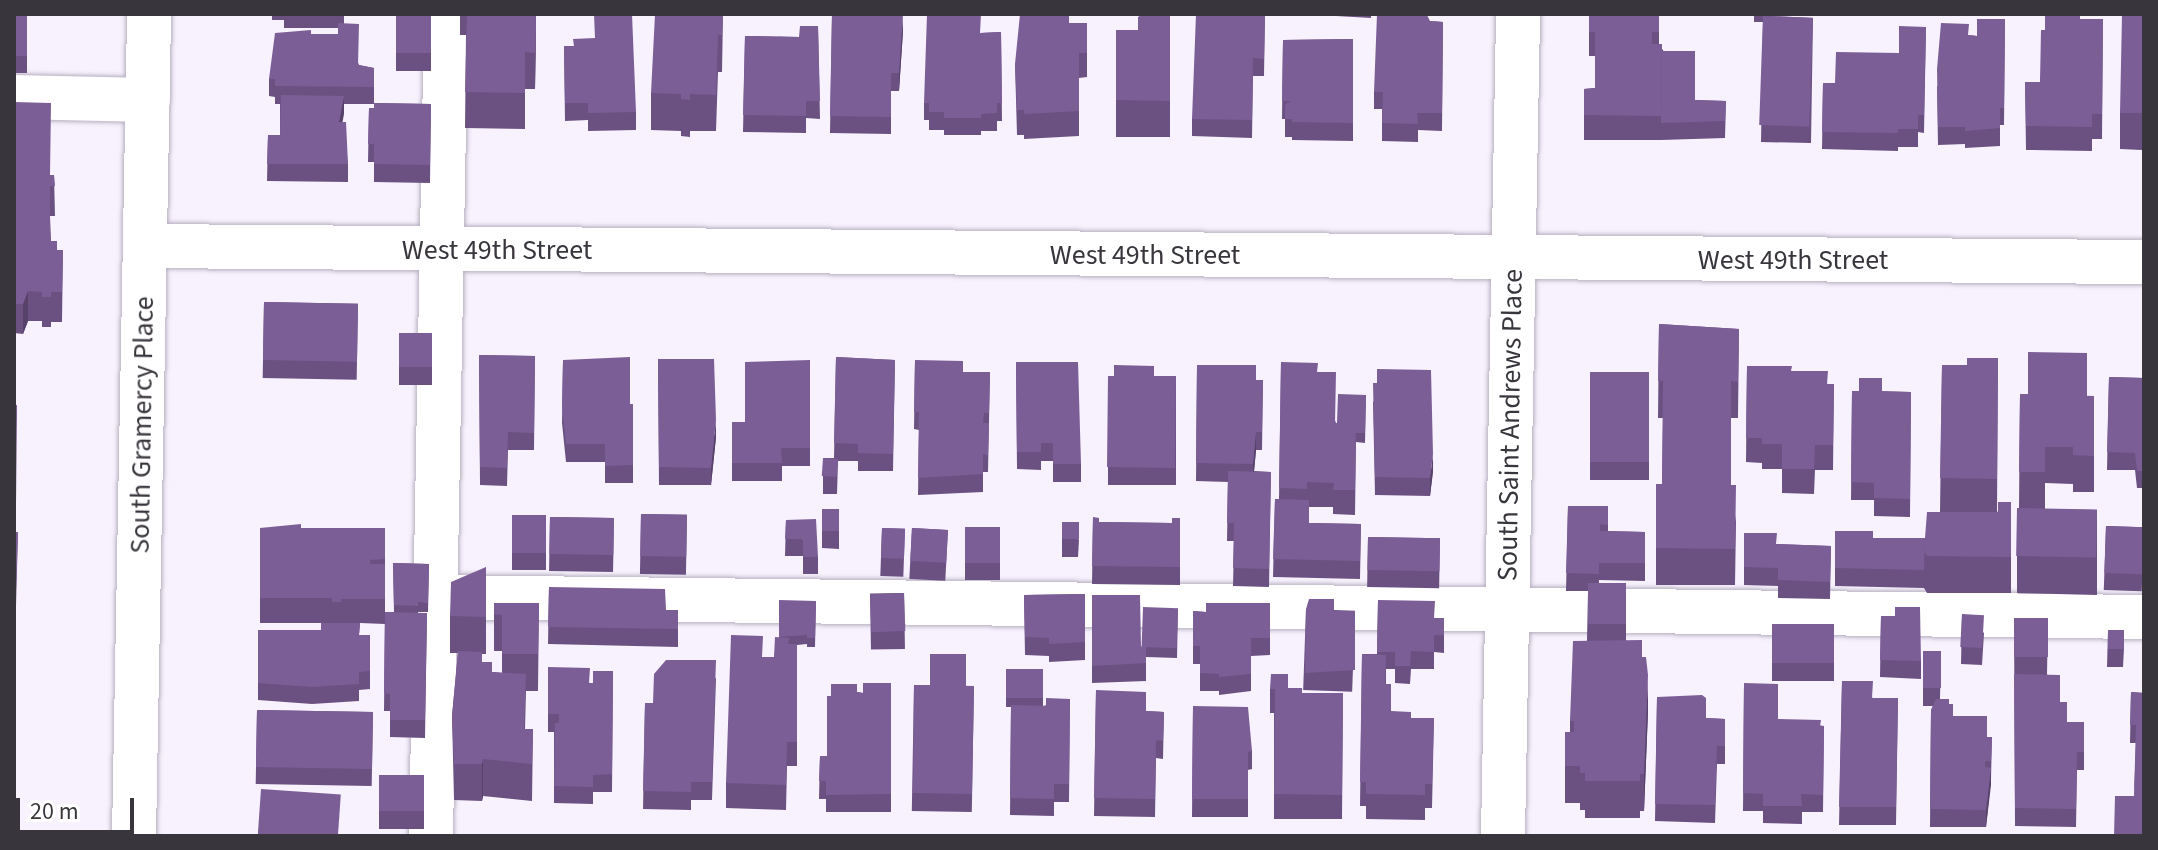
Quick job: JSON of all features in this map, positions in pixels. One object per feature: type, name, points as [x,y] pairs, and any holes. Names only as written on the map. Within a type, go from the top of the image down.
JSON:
[{"type":"street","name":"South Gramercy Place","points":[[134,836],[149,14]]},
{"type":"street","points":[[431,836],[446,14]]},
{"type":"street","name":"South Saint Andrews Place","points":[[1503,836],[1518,14]]},
{"type":"street","points":[[14,97],[148,100]]},
{"type":"street","name":"West 49th Street","points":[[145,246],[2144,262]]},
{"type":"street","points":[[435,597],[2144,617]]},
{"type":"building","points":[[14,14],[27,14],[27,56],[14,56]]},
{"type":"building","points":[[467,14],[536,14],[535,53],[525,52],[525,93],[465,92]]},
{"type":"building","points":[[594,14],[632,14],[636,112],[588,113],[588,103],[565,103],[564,46],[574,46],[573,39],[595,38]]},
{"type":"building","points":[[655,14],[723,14],[722,35],[718,35],[716,95],[690,94],[690,100],[681,99],[681,94],[651,93]]},
{"type":"building","points":[[832,14],[903,14],[899,73],[891,73],[891,117],[830,116]]},
{"type":"building","points":[[927,14],[981,14],[980,33],[1001,32],[1002,103],[997,103],[997,113],[981,114],[981,118],[944,118],[944,112],[929,112],[929,103],[924,103]]},
{"type":"building","points":[[1020,14],[1069,14],[1069,23],[1087,23],[1087,53],[1079,53],[1079,111],[1024,114],[1024,110],[1017,110],[1015,64]]},
{"type":"building","points":[[1143,14],[1170,15],[1170,101],[1116,100],[1116,30],[1138,30],[1138,17]]},
{"type":"building","points":[[1196,14],[1265,14],[1264,59],[1253,58],[1252,120],[1192,119]]},
{"type":"building","points":[[1377,14],[1427,15],[1430,21],[1443,22],[1442,113],[1417,113],[1418,124],[1382,123],[1383,92],[1374,92]]},
{"type":"building","points":[[1589,14],[1659,14],[1659,32],[1652,32],[1652,44],[1662,44],[1661,116],[1584,115],[1584,89],[1595,88],[1595,32],[1589,32]]},
{"type":"building","points":[[2045,14],[2080,14],[2080,19],[2103,19],[2102,114],[2092,114],[2092,127],[2026,126],[2025,82],[2040,82],[2041,30],[2045,30]]},
{"type":"building","points":[[2122,14],[2144,14],[2142,113],[2120,113]]},
{"type":"building","points":[[396,16],[431,16],[431,53],[396,53]]},
{"type":"building","points":[[1763,16],[1813,18],[1809,127],[1759,125]]},
{"type":"building","points":[[1977,19],[2005,19],[2004,108],[2000,108],[2000,128],[1965,131],[1965,127],[1938,127],[1937,69],[1941,23],[1969,24],[1968,35],[1977,36]]},
{"type":"building","points":[[338,23],[359,24],[358,65],[374,68],[374,87],[275,86],[275,79],[269,79],[275,33],[311,30],[311,34],[338,34]]},
{"type":"building","points":[[800,26],[818,26],[820,101],[806,101],[806,116],[743,115],[745,36],[799,37]]},
{"type":"building","points":[[1899,26],[1926,27],[1924,115],[1918,115],[1918,129],[1898,129],[1898,133],[1822,132],[1823,83],[1835,83],[1836,52],[1899,53]]},
{"type":"building","points":[[1353,39],[1353,123],[1292,122],[1292,119],[1285,119],[1285,104],[1292,101],[1282,101],[1283,40]]},
{"type":"building","points":[[1662,51],[1695,51],[1695,100],[1726,101],[1725,121],[1661,123]]},
{"type":"building","points":[[281,95],[344,96],[339,122],[346,122],[348,164],[267,164],[268,135],[280,135]]},
{"type":"building","points":[[14,102],[51,103],[50,175],[54,175],[55,186],[50,186],[50,232],[51,241],[57,241],[57,250],[63,250],[62,292],[51,292],[51,297],[42,297],[42,292],[28,291],[23,304],[14,304]]},
{"type":"building","points":[[374,103],[431,104],[430,165],[374,164],[374,144],[368,144],[369,108],[374,108]]},
{"type":"building","points":[[264,302],[358,304],[357,362],[263,360]]},
{"type":"building","points":[[1659,324],[1739,329],[1738,382],[1731,381],[1731,485],[1736,485],[1735,549],[1656,548],[1656,484],[1662,484],[1663,381],[1658,381]]},
{"type":"building","points":[[399,333],[432,333],[432,367],[399,367]]},
{"type":"building","points":[[2028,352],[2087,353],[2087,396],[2094,396],[2094,456],[2073,455],[2073,447],[2045,447],[2045,472],[2019,472],[2020,394],[2028,394]]},
{"type":"building","points":[[479,355],[535,356],[534,433],[508,432],[507,468],[480,467]]},
{"type":"building","points":[[630,357],[633,465],[605,466],[605,444],[566,444],[562,405],[563,360]]},
{"type":"building","points":[[836,357],[895,360],[893,454],[858,453],[858,444],[834,443]]},
{"type":"building","points":[[1967,358],[1998,358],[1997,479],[1940,478],[1942,365],[1967,365]]},
{"type":"building","points":[[658,359],[714,359],[716,420],[711,468],[659,467]]},
{"type":"building","points":[[810,360],[810,448],[781,448],[782,463],[732,463],[732,422],[745,422],[745,362]]},
{"type":"building","points":[[915,360],[963,361],[963,372],[990,372],[989,413],[984,413],[983,423],[989,423],[988,455],[983,454],[983,474],[918,478],[919,412],[914,412]]},
{"type":"building","points":[[1016,362],[1078,362],[1081,464],[1053,464],[1053,443],[1041,443],[1041,452],[1017,452]]},
{"type":"building","points":[[1281,362],[1318,363],[1317,372],[1336,372],[1335,423],[1356,423],[1355,490],[1333,490],[1334,483],[1307,482],[1307,489],[1279,488]]},
{"type":"building","points":[[1114,365],[1154,366],[1154,376],[1176,376],[1175,468],[1107,467],[1108,376],[1114,376]]},
{"type":"building","points":[[1197,365],[1256,365],[1256,380],[1263,380],[1262,432],[1256,432],[1253,464],[1196,463]]},
{"type":"building","points":[[1747,366],[1792,366],[1791,371],[1828,371],[1827,384],[1834,384],[1833,445],[1815,445],[1814,469],[1782,469],[1782,444],[1762,444],[1762,438],[1746,438]]},
{"type":"building","points":[[1377,369],[1431,370],[1433,454],[1430,478],[1375,477],[1373,383],[1377,383]]},
{"type":"building","points":[[1590,372],[1649,372],[1649,462],[1590,462]]},
{"type":"building","points":[[2109,377],[2144,378],[2144,471],[2137,471],[2135,453],[2107,452]]},
{"type":"building","points":[[1859,378],[1882,378],[1882,391],[1911,392],[1910,499],[1874,498],[1874,483],[1851,482],[1852,391],[1859,391]]},
{"type":"building","points":[[1338,394],[1366,395],[1365,433],[1356,433],[1356,423],[1337,423]]},
{"type":"building","points":[[14,405],[17,405],[16,426],[14,426]]},
{"type":"building","points":[[14,446],[16,446],[14,468]]},
{"type":"building","points":[[823,458],[838,459],[837,477],[822,476]]},
{"type":"building","points":[[1228,471],[1271,472],[1269,569],[1233,568],[1234,523],[1227,523]]},
{"type":"building","points":[[1275,499],[1309,500],[1309,523],[1361,524],[1360,561],[1273,559]]},
{"type":"building","points":[[1998,502],[2011,502],[2011,557],[1927,556],[1924,551],[1927,512],[1998,512]]},
{"type":"building","points":[[1568,506],[1608,506],[1608,525],[1600,524],[1600,531],[1645,532],[1645,563],[1599,563],[1599,574],[1566,573]]},
{"type":"building","points":[[2017,508],[2097,509],[2096,557],[2016,556]]},
{"type":"building","points":[[822,509],[839,509],[839,531],[822,531]]},
{"type":"building","points":[[641,514],[687,515],[686,557],[640,556]]},
{"type":"building","points":[[512,515],[546,515],[546,553],[512,553]]},
{"type":"building","points":[[550,517],[614,518],[613,555],[549,554]]},
{"type":"building","points":[[1093,517],[1099,518],[1099,522],[1172,523],[1172,518],[1180,518],[1180,567],[1092,566]]},
{"type":"building","points":[[816,519],[818,557],[803,557],[803,539],[785,539],[786,520]]},
{"type":"building","points":[[1062,522],[1079,522],[1079,539],[1062,539]]},
{"type":"building","points":[[301,524],[301,528],[385,528],[385,559],[370,560],[370,564],[385,564],[385,599],[341,599],[341,602],[332,602],[332,598],[260,598],[260,528]]},
{"type":"building","points":[[2106,526],[2144,527],[2142,574],[2104,573]]},
{"type":"building","points":[[965,527],[1000,527],[1000,563],[965,563]]},
{"type":"building","points":[[882,528],[905,529],[904,559],[881,558]]},
{"type":"building","points":[[912,528],[948,530],[946,563],[910,561]]},
{"type":"building","points":[[1835,531],[1873,531],[1873,538],[1925,538],[1924,570],[1835,568]]},
{"type":"building","points":[[14,532],[18,532],[16,588],[14,588]]},
{"type":"building","points":[[1744,533],[1777,533],[1776,544],[1831,546],[1830,582],[1778,580],[1778,568],[1744,567]]},
{"type":"building","points":[[1368,537],[1440,538],[1439,571],[1367,570]]},
{"type":"building","points":[[393,563],[429,564],[428,603],[418,602],[418,606],[394,605]]},
{"type":"building","points":[[486,567],[486,617],[450,616],[451,582]]},
{"type":"building","points":[[1588,583],[1626,583],[1626,624],[1588,624]]},
{"type":"building","points":[[549,587],[665,589],[666,610],[678,610],[678,629],[548,627]]},
{"type":"building","points":[[904,593],[905,631],[871,632],[870,594]]},
{"type":"building","points":[[1085,594],[1085,642],[1049,644],[1049,638],[1025,637],[1024,595]]},
{"type":"building","points":[[1092,595],[1140,595],[1141,647],[1146,647],[1146,663],[1092,666]]},
{"type":"building","points":[[1309,599],[1334,599],[1334,611],[1355,611],[1355,670],[1305,673],[1306,609]]},
{"type":"building","points":[[779,600],[816,601],[815,638],[807,638],[807,635],[779,637]]},
{"type":"building","points":[[1378,600],[1435,601],[1434,618],[1444,618],[1444,635],[1434,635],[1434,652],[1411,651],[1410,666],[1395,666],[1395,652],[1377,652]]},
{"type":"building","points":[[494,603],[539,603],[538,654],[502,654],[502,615],[494,614]]},
{"type":"building","points":[[1206,603],[1270,603],[1270,638],[1251,638],[1251,674],[1219,677],[1219,674],[1200,673],[1200,646],[1193,646],[1193,611],[1206,612]]},
{"type":"building","points":[[16,607],[15,669],[14,669]]},
{"type":"building","points":[[1143,607],[1178,608],[1177,648],[1142,647]]},
{"type":"building","points":[[1895,607],[1920,607],[1921,661],[1880,660],[1881,616],[1895,616]]},
{"type":"building","points":[[385,612],[427,613],[425,720],[390,720],[390,694],[384,693]]},
{"type":"building","points":[[1962,614],[1984,615],[1982,648],[1960,647]]},
{"type":"building","points":[[2014,618],[2048,618],[2048,657],[2014,657]]},
{"type":"building","points":[[321,623],[360,623],[359,635],[370,635],[370,671],[359,672],[359,684],[312,687],[258,683],[258,630],[321,630]]},
{"type":"building","points":[[1772,624],[1834,624],[1834,663],[1772,663]]},
{"type":"building","points":[[2108,630],[2124,630],[2124,649],[2108,649]]},
{"type":"building","points":[[731,635],[763,636],[762,657],[774,657],[775,637],[789,638],[788,644],[797,644],[797,742],[787,742],[786,785],[726,783]]},
{"type":"building","points":[[1642,640],[1642,657],[1646,657],[1648,675],[1644,774],[1640,774],[1640,781],[1585,781],[1585,773],[1580,773],[1580,766],[1565,766],[1565,732],[1574,732],[1574,721],[1570,721],[1573,641]]},
{"type":"building","points":[[458,651],[482,652],[482,662],[492,662],[492,672],[526,674],[524,729],[533,729],[532,764],[483,759],[482,764],[454,764],[452,716]]},
{"type":"building","points":[[1923,651],[1941,651],[1941,688],[1923,688]]},
{"type":"building","points":[[930,654],[966,654],[966,686],[974,686],[972,794],[913,793],[914,685],[930,685]]},
{"type":"building","points":[[1362,654],[1386,655],[1385,684],[1391,684],[1391,711],[1411,712],[1411,718],[1434,718],[1432,784],[1425,784],[1425,795],[1366,794],[1366,782],[1360,782]]},
{"type":"building","points":[[666,660],[716,660],[712,782],[691,782],[691,792],[643,791],[645,703],[653,703],[654,674]]},
{"type":"building","points":[[548,667],[590,668],[589,683],[593,683],[593,671],[613,671],[612,774],[593,775],[593,787],[554,786],[555,723],[559,723],[559,714],[548,714]]},
{"type":"building","points":[[1006,669],[1043,669],[1043,698],[1006,698]]},
{"type":"building","points":[[1271,674],[1288,674],[1288,688],[1302,688],[1302,693],[1343,693],[1342,795],[1274,794],[1275,689],[1270,689]]},
{"type":"building","points":[[2014,674],[2060,675],[2060,702],[2067,702],[2067,722],[2084,722],[2084,752],[2077,752],[2076,809],[2015,808]]},
{"type":"building","points":[[1842,681],[1873,681],[1872,698],[1898,698],[1896,807],[1839,807]]},
{"type":"building","points":[[863,683],[891,683],[891,794],[826,795],[826,781],[819,781],[820,756],[827,756],[827,696],[831,696],[831,684],[857,684],[857,692],[863,693]]},
{"type":"building","points":[[1744,683],[1778,684],[1778,719],[1821,720],[1820,726],[1824,726],[1823,795],[1801,794],[1802,806],[1763,806],[1763,794],[1743,793]]},
{"type":"building","points":[[1096,690],[1146,692],[1146,711],[1164,712],[1163,741],[1156,740],[1155,799],[1094,798]]},
{"type":"building","points":[[2131,692],[2144,693],[2144,836],[2114,836],[2115,796],[2134,796],[2136,725],[2130,725]]},
{"type":"building","points":[[1702,695],[1706,698],[1706,718],[1725,719],[1725,746],[1717,746],[1715,805],[1655,804],[1657,697]]},
{"type":"building","points":[[1046,698],[1070,699],[1069,784],[1054,784],[1054,799],[1010,798],[1011,705],[1046,706]]},
{"type":"building","points":[[1936,699],[1949,699],[1949,704],[1953,704],[1953,716],[1987,716],[1987,737],[1992,737],[1991,761],[1985,761],[1985,767],[1991,768],[1986,810],[1930,809],[1931,710]]},
{"type":"building","points":[[1193,706],[1248,707],[1252,751],[1248,752],[1248,799],[1192,799]]},
{"type":"building","points":[[257,710],[373,712],[372,769],[256,767]]},
{"type":"building","points":[[379,775],[424,775],[424,811],[379,811]]},
{"type":"building","points":[[261,789],[341,795],[338,836],[258,836]]}]
